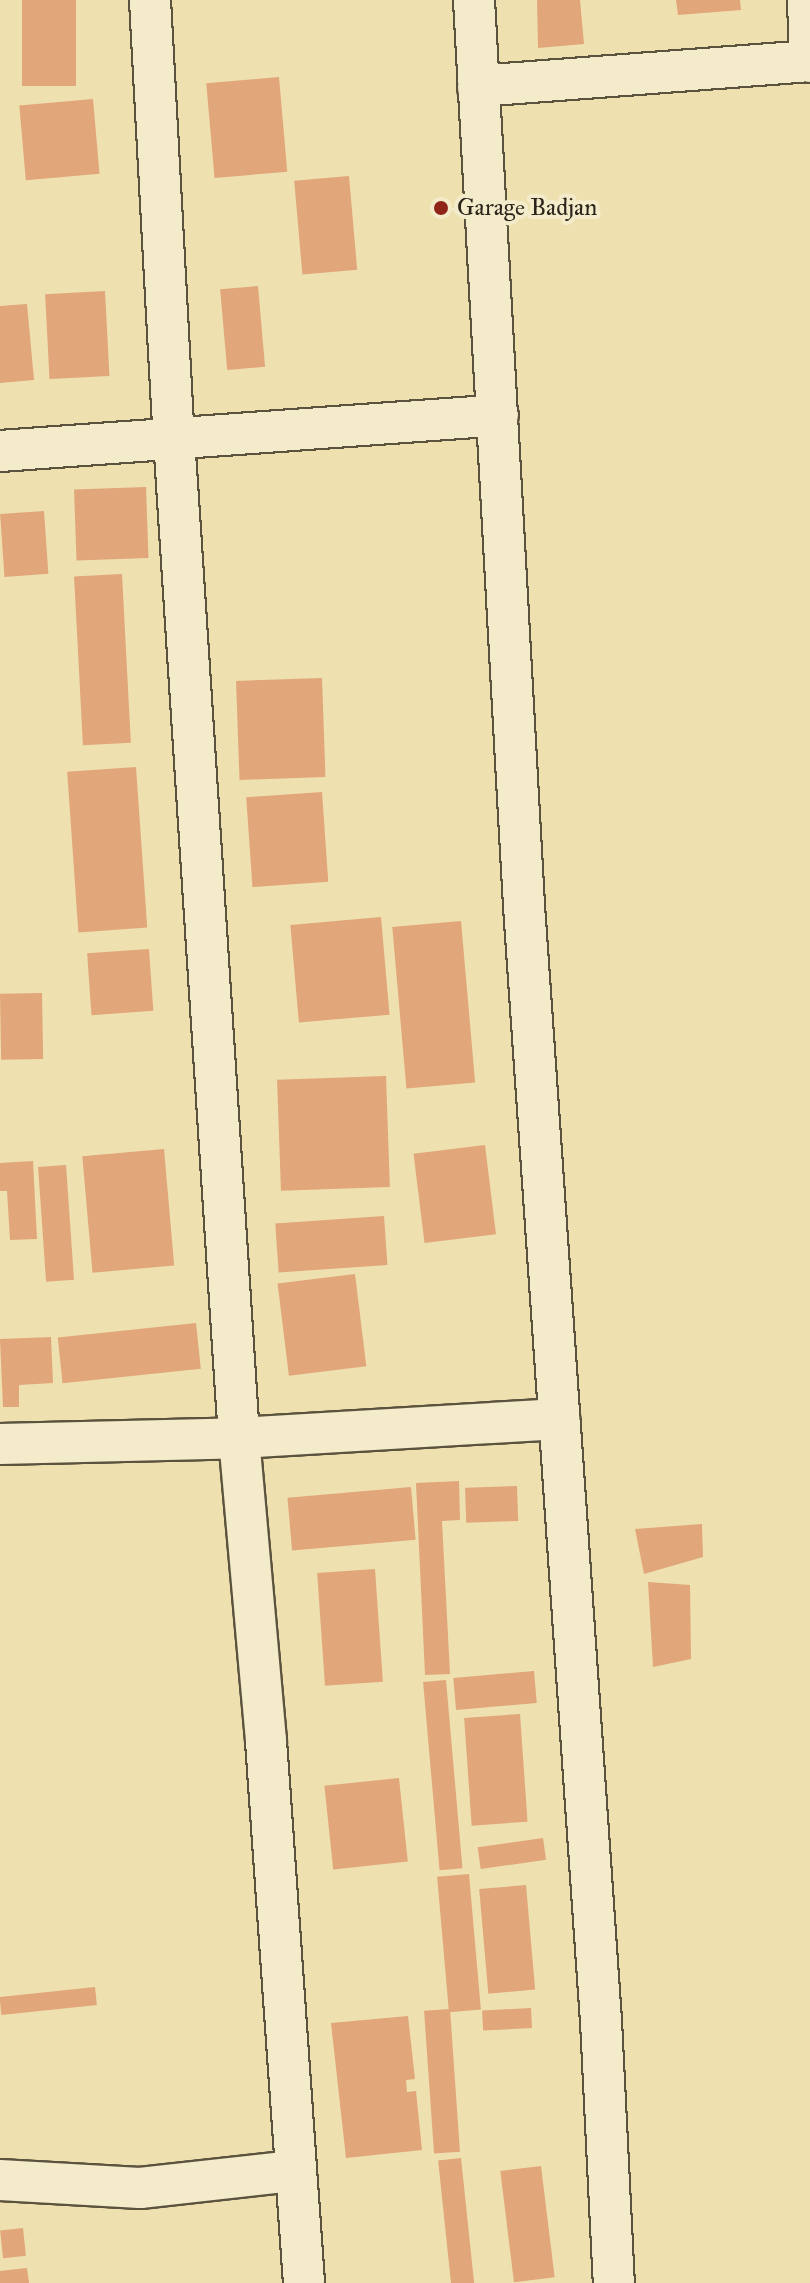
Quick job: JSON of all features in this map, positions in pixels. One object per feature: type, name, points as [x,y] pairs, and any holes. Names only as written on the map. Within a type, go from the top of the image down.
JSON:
[{"type":"street","points":[[150,0],[174,438],[239,1438],[266,1741],[304,2283]]},
{"type":"street","points":[[474,0],[524,906],[600,2005],[614,2283]]},
{"type":"street","points":[[478,86],[810,62],[808,0]]},
{"type":"street","points":[[0,451],[498,415]]},
{"type":"street","points":[[0,1444],[239,1438],[559,1419]]},
{"type":"street","points":[[0,2180],[140,2188],[294,2171]]},
{"type":"building","points":[[22,0],[76,0],[76,86],[22,86]]},
{"type":"building","points":[[537,0],[580,0],[584,44],[538,48]]},
{"type":"building","points":[[676,0],[740,0],[741,10],[678,15]]},
{"type":"building","points":[[279,77],[287,172],[215,178],[206,83]]},
{"type":"building","points":[[93,99],[100,174],[26,180],[19,105]]},
{"type":"building","points":[[349,176],[357,270],[302,274],[294,181]]},
{"type":"building","points":[[258,286],[265,367],[227,370],[220,289]]},
{"type":"building","points":[[105,291],[109,376],[50,379],[45,294]]},
{"type":"building","points":[[27,304],[34,380],[0,383],[0,306]]},
{"type":"building","points":[[146,487],[148,558],[77,560],[74,490]]},
{"type":"building","points":[[44,511],[48,574],[5,577],[0,514]]},
{"type":"building","points":[[122,574],[131,743],[83,745],[74,577]]},
{"type":"building","points":[[322,678],[325,777],[240,780],[236,681]]},
{"type":"building","points":[[136,767],[147,928],[78,932],[67,772]]},
{"type":"building","points":[[322,792],[328,882],[252,887],[246,797]]},
{"type":"building","points":[[381,917],[390,1015],[299,1023],[290,925]]},
{"type":"building","points":[[461,921],[475,1082],[406,1088],[392,927]]},
{"type":"building","points":[[149,949],[153,1011],[91,1015],[87,953]]},
{"type":"building","points":[[42,993],[43,1059],[1,1060],[0,994]]},
{"type":"building","points":[[386,1076],[390,1187],[281,1191],[277,1080]]},
{"type":"building","points":[[485,1145],[496,1234],[425,1243],[414,1154]]},
{"type":"building","points":[[164,1149],[174,1266],[93,1273],[82,1156]]},
{"type":"building","points":[[33,1161],[37,1239],[10,1240],[7,1191],[0,1191],[0,1163]]},
{"type":"building","points":[[66,1165],[74,1280],[46,1282],[38,1167]]},
{"type":"building","points":[[384,1216],[387,1265],[279,1272],[275,1224]]},
{"type":"building","points":[[355,1274],[366,1366],[289,1376],[278,1284]]},
{"type":"building","points":[[196,1323],[201,1369],[63,1383],[58,1338]]},
{"type":"building","points":[[51,1337],[53,1383],[19,1385],[19,1407],[3,1407],[0,1339]]},
{"type":"building","points":[[459,1481],[460,1520],[442,1521],[450,1674],[425,1675],[416,1483]]},
{"type":"building","points":[[517,1486],[518,1521],[466,1523],[465,1488]]},
{"type":"building","points":[[411,1487],[416,1540],[292,1551],[287,1498]]},
{"type":"building","points":[[702,1524],[703,1557],[644,1574],[635,1529]]},
{"type":"building","points":[[375,1569],[383,1682],[325,1686],[317,1573]]},
{"type":"building","points":[[648,1582],[690,1585],[691,1659],[653,1667]]},
{"type":"building","points":[[534,1671],[537,1703],[456,1710],[453,1678]]},
{"type":"building","points":[[446,1680],[462,1868],[440,1870],[423,1682]]},
{"type":"building","points":[[520,1714],[528,1822],[472,1826],[464,1718]]},
{"type":"building","points":[[399,1778],[408,1862],[333,1869],[324,1786]]},
{"type":"building","points":[[543,1838],[546,1860],[481,1869],[478,1847]]},
{"type":"building","points":[[469,1874],[481,2009],[449,2012],[437,1877]]},
{"type":"building","points":[[526,1885],[535,1990],[488,1994],[479,1889]]},
{"type":"building","points":[[95,1987],[97,2005],[1,2015],[0,1997]]},
{"type":"building","points":[[531,2008],[532,2028],[483,2031],[482,2011]]},
{"type":"building","points":[[450,2009],[460,2152],[434,2153],[424,2011]]},
{"type":"building","points":[[408,2016],[415,2079],[406,2080],[407,2092],[416,2091],[422,2150],[346,2158],[331,2023]]},
{"type":"building","points":[[461,2158],[474,2283],[451,2283],[438,2160]]},
{"type":"building","points":[[541,2166],[555,2277],[514,2282],[500,2171]]},
{"type":"building","points":[[23,2228],[26,2256],[3,2258],[0,2230]]},
{"type":"building","points":[[27,2268],[29,2283],[0,2283],[0,2271]]},
{"type":"place","name":"Garage Badjan","points":[[441,208]]}]
